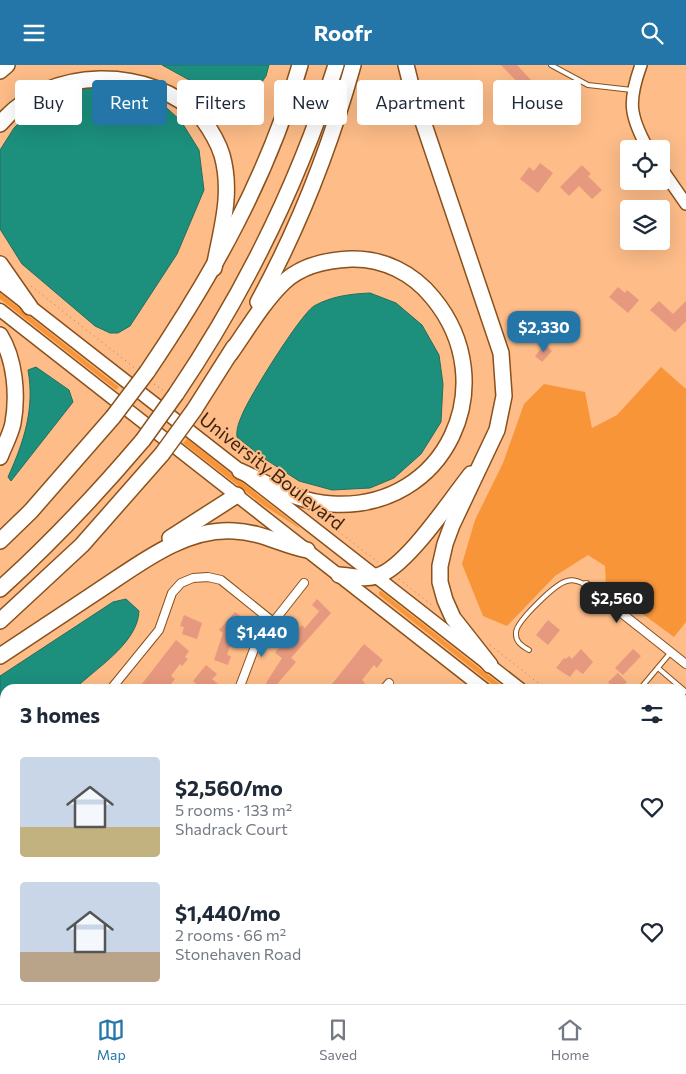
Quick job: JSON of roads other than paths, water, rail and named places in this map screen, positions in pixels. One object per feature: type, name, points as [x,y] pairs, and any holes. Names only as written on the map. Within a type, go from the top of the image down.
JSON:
[{"type":"highway","points":[[0,71],[7,65]]},
{"type":"highway","points":[[0,541],[31,511],[113,417],[148,372],[214,268],[268,159],[282,124],[300,65]]},
{"type":"highway","points":[[0,589],[33,559],[104,486],[143,439],[176,394],[227,313],[259,254],[300,164],[336,65]]},
{"type":"highway","points":[[230,354],[267,286],[303,210],[327,149],[353,65]]},
{"type":"highway","points":[[406,65],[412,89],[500,353],[504,396],[497,430],[445,544],[440,565],[440,582],[445,601],[453,618],[490,665]]},
{"type":"highway","points":[[0,124],[22,99],[47,82],[74,73],[106,68],[134,72],[158,81],[180,95],[195,109],[210,130],[222,153],[227,178],[226,208],[214,268]]},
{"type":"highway","points":[[0,621],[82,545],[162,454],[275,292],[295,274],[332,260],[360,259],[384,263],[408,274],[426,289],[445,312],[456,334],[463,357],[465,379],[459,420],[446,449],[416,480],[395,492],[371,501],[330,504],[304,499],[240,471]]},
{"type":"highway","points":[[0,265],[30,307]]},
{"type":"highway","points":[[0,335],[5,343],[16,393],[13,425],[0,457]]},
{"type":"highway","points":[[339,575],[364,579],[376,577],[390,571],[404,558],[484,457]]},
{"type":"highway","points":[[157,552],[170,538],[237,495]]},
{"type":"highway","points":[[0,656],[157,552],[192,537],[226,531],[260,535],[288,547],[307,550]]},
{"type":"main road","name":"University Boulevard","points":[[0,283],[514,684]]},
{"type":"main road","points":[[0,310],[478,684]]},
{"type":"street","points":[[641,65],[632,90],[632,111],[637,128],[643,140]]},
{"type":"street","points":[[670,181],[686,204]]},
{"type":"street","points":[[116,684],[159,630],[172,593],[182,583],[193,578],[208,577],[221,581],[272,621]]},
{"type":"street","points":[[241,684],[256,644],[272,621],[304,583]]},
{"type":"street","points":[[586,585],[686,664]]},
{"type":"lane","points":[[551,65],[588,85],[632,90]]},
{"type":"lane","points":[[529,649],[518,642],[516,637],[517,627],[563,582],[575,580],[586,585]]},
{"type":"lane","points":[[644,684],[671,652]]},
{"type":"lane","points":[[658,668],[677,684]]},
{"type":"water","points":[[162,65],[269,65],[263,80],[189,80]]},
{"type":"water","points":[[82,86],[92,86],[92,125],[167,125],[167,108],[177,117],[177,125],[183,125],[199,150],[204,190],[177,254],[130,326],[118,333],[110,333],[95,326],[22,264],[0,229],[0,150],[17,125],[82,125]]},
{"type":"water","points":[[370,293],[396,303],[422,325],[439,355],[443,384],[441,422],[421,454],[394,478],[370,488],[332,490],[299,481],[262,457],[237,437],[237,428],[240,420],[264,375],[298,324],[314,306],[334,298]]},
{"type":"water","points":[[36,367],[69,390],[73,402],[11,481],[8,477],[27,425],[30,398],[28,370]]},
{"type":"water","points":[[126,599],[139,611],[137,622],[117,652],[80,684],[0,684],[0,676],[113,602]]}]
